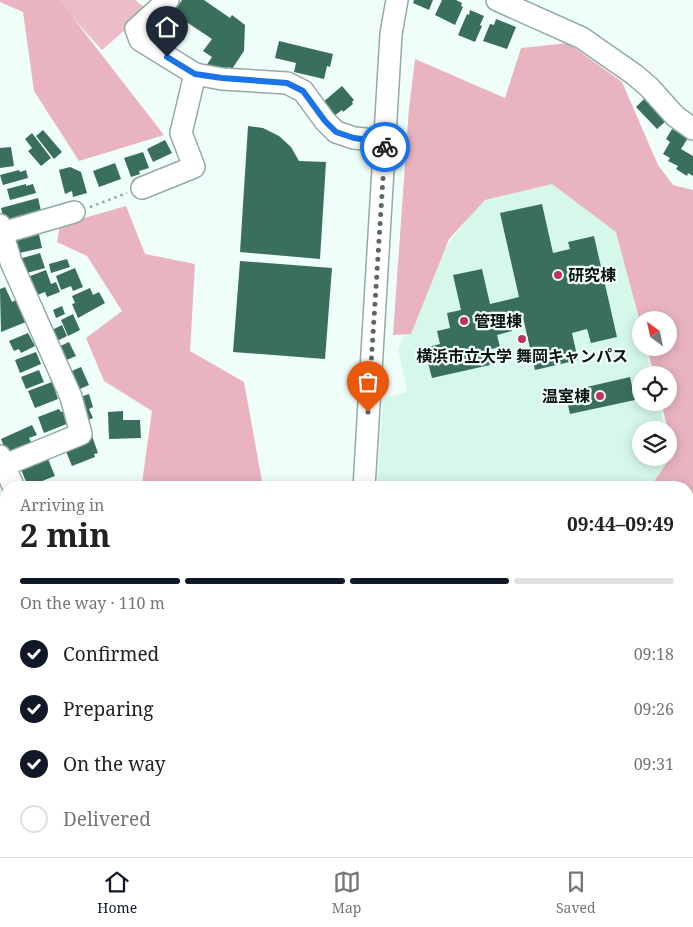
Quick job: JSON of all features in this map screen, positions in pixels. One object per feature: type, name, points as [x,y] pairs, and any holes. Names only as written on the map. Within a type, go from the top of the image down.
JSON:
[{"type":"street","points":[[168,0],[136,29],[140,40],[195,74],[287,83],[303,91],[325,121],[336,132],[354,138],[385,142]]},
{"type":"street","points":[[364,481],[391,34],[397,0]]},
{"type":"street","points":[[497,0],[582,38],[635,75],[649,87],[675,116],[693,129]]},
{"type":"street","points":[[142,188],[194,167],[181,133],[195,74]]},
{"type":"street","points":[[11,481],[2,461],[81,434],[71,397],[11,262],[1,229],[74,212]]},
{"type":"path","points":[[74,212],[142,188]]},
{"type":"shaded area","points":[[0,0],[59,0],[164,135],[79,161],[34,91],[23,12],[0,2]]},
{"type":"shaded area","points":[[46,0],[135,0],[148,10],[102,50],[71,16],[47,3]]},
{"type":"shaded area","points":[[568,43],[622,82],[658,165],[673,185],[693,190],[693,481],[654,481],[665,466],[677,466],[677,421],[666,421],[663,411],[677,411],[677,366],[652,366],[649,356],[678,356],[678,311],[637,311],[616,232],[552,184],[485,200],[449,239],[411,334],[393,335],[409,108],[415,59],[505,98],[521,48]]},
{"type":"shaded area","name":"横浜市立大学 舞岡キャンパス","points":[[550,179],[613,214],[636,311],[632,311],[632,356],[647,356],[650,366],[632,366],[632,411],[661,411],[663,421],[632,421],[632,466],[671,466],[671,469],[660,481],[377,481],[383,398],[405,393],[407,390],[398,350],[430,267],[488,193]]},
{"type":"shaded area","points":[[126,206],[145,254],[195,264],[190,351],[244,382],[262,481],[142,481],[152,411],[104,381],[86,338],[122,311],[87,256],[57,242],[60,225]]},
{"type":"building","points":[[182,0],[204,0],[230,18],[232,15],[245,25],[244,51],[232,69],[229,67],[225,70],[221,67],[219,71],[206,66],[212,57],[203,51],[212,39],[173,13]]},
{"type":"building","points":[[414,0],[433,0],[429,10],[413,3]]},
{"type":"building","points":[[442,0],[456,0],[462,3],[461,6],[463,7],[455,25],[435,15]]},
{"type":"building","points":[[470,10],[484,16],[475,42],[458,35]]},
{"type":"building","points":[[496,19],[516,27],[507,49],[483,41],[490,24],[494,25]]},
{"type":"building","points":[[279,41],[333,54],[330,67],[327,66],[324,79],[294,72],[296,63],[275,58]]},
{"type":"building","points":[[342,86],[354,100],[353,104],[334,116],[322,103]]},
{"type":"building","points":[[645,98],[666,121],[657,129],[636,107]]},
{"type":"building","points":[[248,126],[263,128],[279,136],[291,147],[299,161],[326,162],[320,259],[240,252]]},
{"type":"building","points":[[672,129],[688,138],[681,149],[693,156],[693,176],[688,173],[687,176],[676,169],[678,166],[668,161],[670,158],[663,154],[670,142],[666,139]]},
{"type":"building","points":[[43,130],[62,152],[54,159],[36,136]]},
{"type":"building","points":[[32,133],[51,158],[41,166],[28,151],[32,148],[25,139]]},
{"type":"building","points":[[165,140],[172,153],[153,162],[147,149]]},
{"type":"building","points":[[11,147],[14,166],[0,168],[0,148]]},
{"type":"building","points":[[143,152],[149,168],[139,171],[140,174],[131,177],[124,158]]},
{"type":"building","points":[[115,163],[121,179],[99,187],[93,171]]},
{"type":"building","points":[[70,167],[81,172],[87,193],[73,197],[72,191],[65,194],[59,170]]},
{"type":"building","points":[[19,170],[20,172],[26,170],[28,178],[3,185],[0,175]]},
{"type":"building","points":[[26,184],[26,186],[33,184],[36,193],[10,200],[7,189]]},
{"type":"building","points":[[38,198],[42,215],[5,225],[1,208]]},
{"type":"building","name":"研究棟","points":[[542,204],[553,253],[570,249],[568,242],[594,236],[617,337],[591,343],[587,329],[572,333],[578,360],[535,370],[522,313],[508,316],[512,331],[497,335],[500,347],[487,350],[490,365],[432,378],[424,348],[440,344],[437,331],[450,328],[447,313],[461,310],[453,275],[482,269],[490,304],[519,297],[500,213]]},
{"type":"building","points":[[38,230],[42,248],[19,253],[15,235]]},
{"type":"building","points":[[40,253],[45,268],[23,274],[19,259]]},
{"type":"building","points":[[67,259],[70,267],[51,273],[49,264]]},
{"type":"building","points":[[240,261],[332,268],[325,359],[233,352]]},
{"type":"building","points":[[75,268],[83,287],[73,291],[71,286],[61,290],[56,276]]},
{"type":"building","points":[[46,270],[51,284],[56,282],[60,292],[47,297],[45,292],[32,297],[25,278]]},
{"type":"building","points":[[5,287],[12,302],[16,300],[26,322],[1,332],[0,289]]},
{"type":"building","points":[[90,288],[93,295],[99,292],[105,303],[78,318],[72,304],[75,303],[72,296]]},
{"type":"building","points":[[62,306],[65,314],[56,318],[53,310]]},
{"type":"building","points":[[73,314],[80,330],[68,336],[61,320]]},
{"type":"building","points":[[62,325],[67,336],[51,344],[46,333]]},
{"type":"building","points":[[28,333],[35,346],[21,353],[19,349],[14,351],[9,341]]},
{"type":"building","points":[[69,342],[76,356],[62,362],[54,349]]},
{"type":"building","points":[[36,352],[41,364],[20,373],[15,360]]},
{"type":"building","points":[[81,367],[89,385],[73,392],[64,372]]},
{"type":"building","points":[[39,370],[44,382],[26,389],[21,377]]},
{"type":"building","name":"温室棟","points":[[630,377],[632,401],[570,414],[565,392]]},
{"type":"building","points":[[52,382],[58,399],[35,408],[28,391]]},
{"type":"building","points":[[89,394],[93,407],[89,409],[93,418],[83,422],[74,399]]},
{"type":"building","points":[[59,409],[61,412],[64,411],[69,423],[44,433],[38,417]]},
{"type":"building","points":[[123,411],[123,420],[140,420],[141,438],[109,439],[108,412]]},
{"type":"building","points":[[32,425],[37,435],[29,438],[32,444],[7,454],[1,439]]},
{"type":"building","points":[[92,436],[98,453],[94,454],[95,457],[72,466],[65,449],[73,443]]},
{"type":"building","points":[[46,454],[55,476],[42,481],[26,481],[20,467]]},
{"type":"way so far","points":[[368,412],[385,147]]},
{"type":"place","name":"研究棟","points":[[558,275]]},
{"type":"place","name":"管理棟","points":[[464,321]]},
{"type":"place","name":"横浜市立大学 舞岡キャンパス","points":[[522,339]]},
{"type":"place","name":"温室棟","points":[[600,396]]},
{"type":"route","points":[[167,57],[195,74],[287,83],[303,91],[325,121],[336,132],[354,138],[385,142],[385,147]]}]
